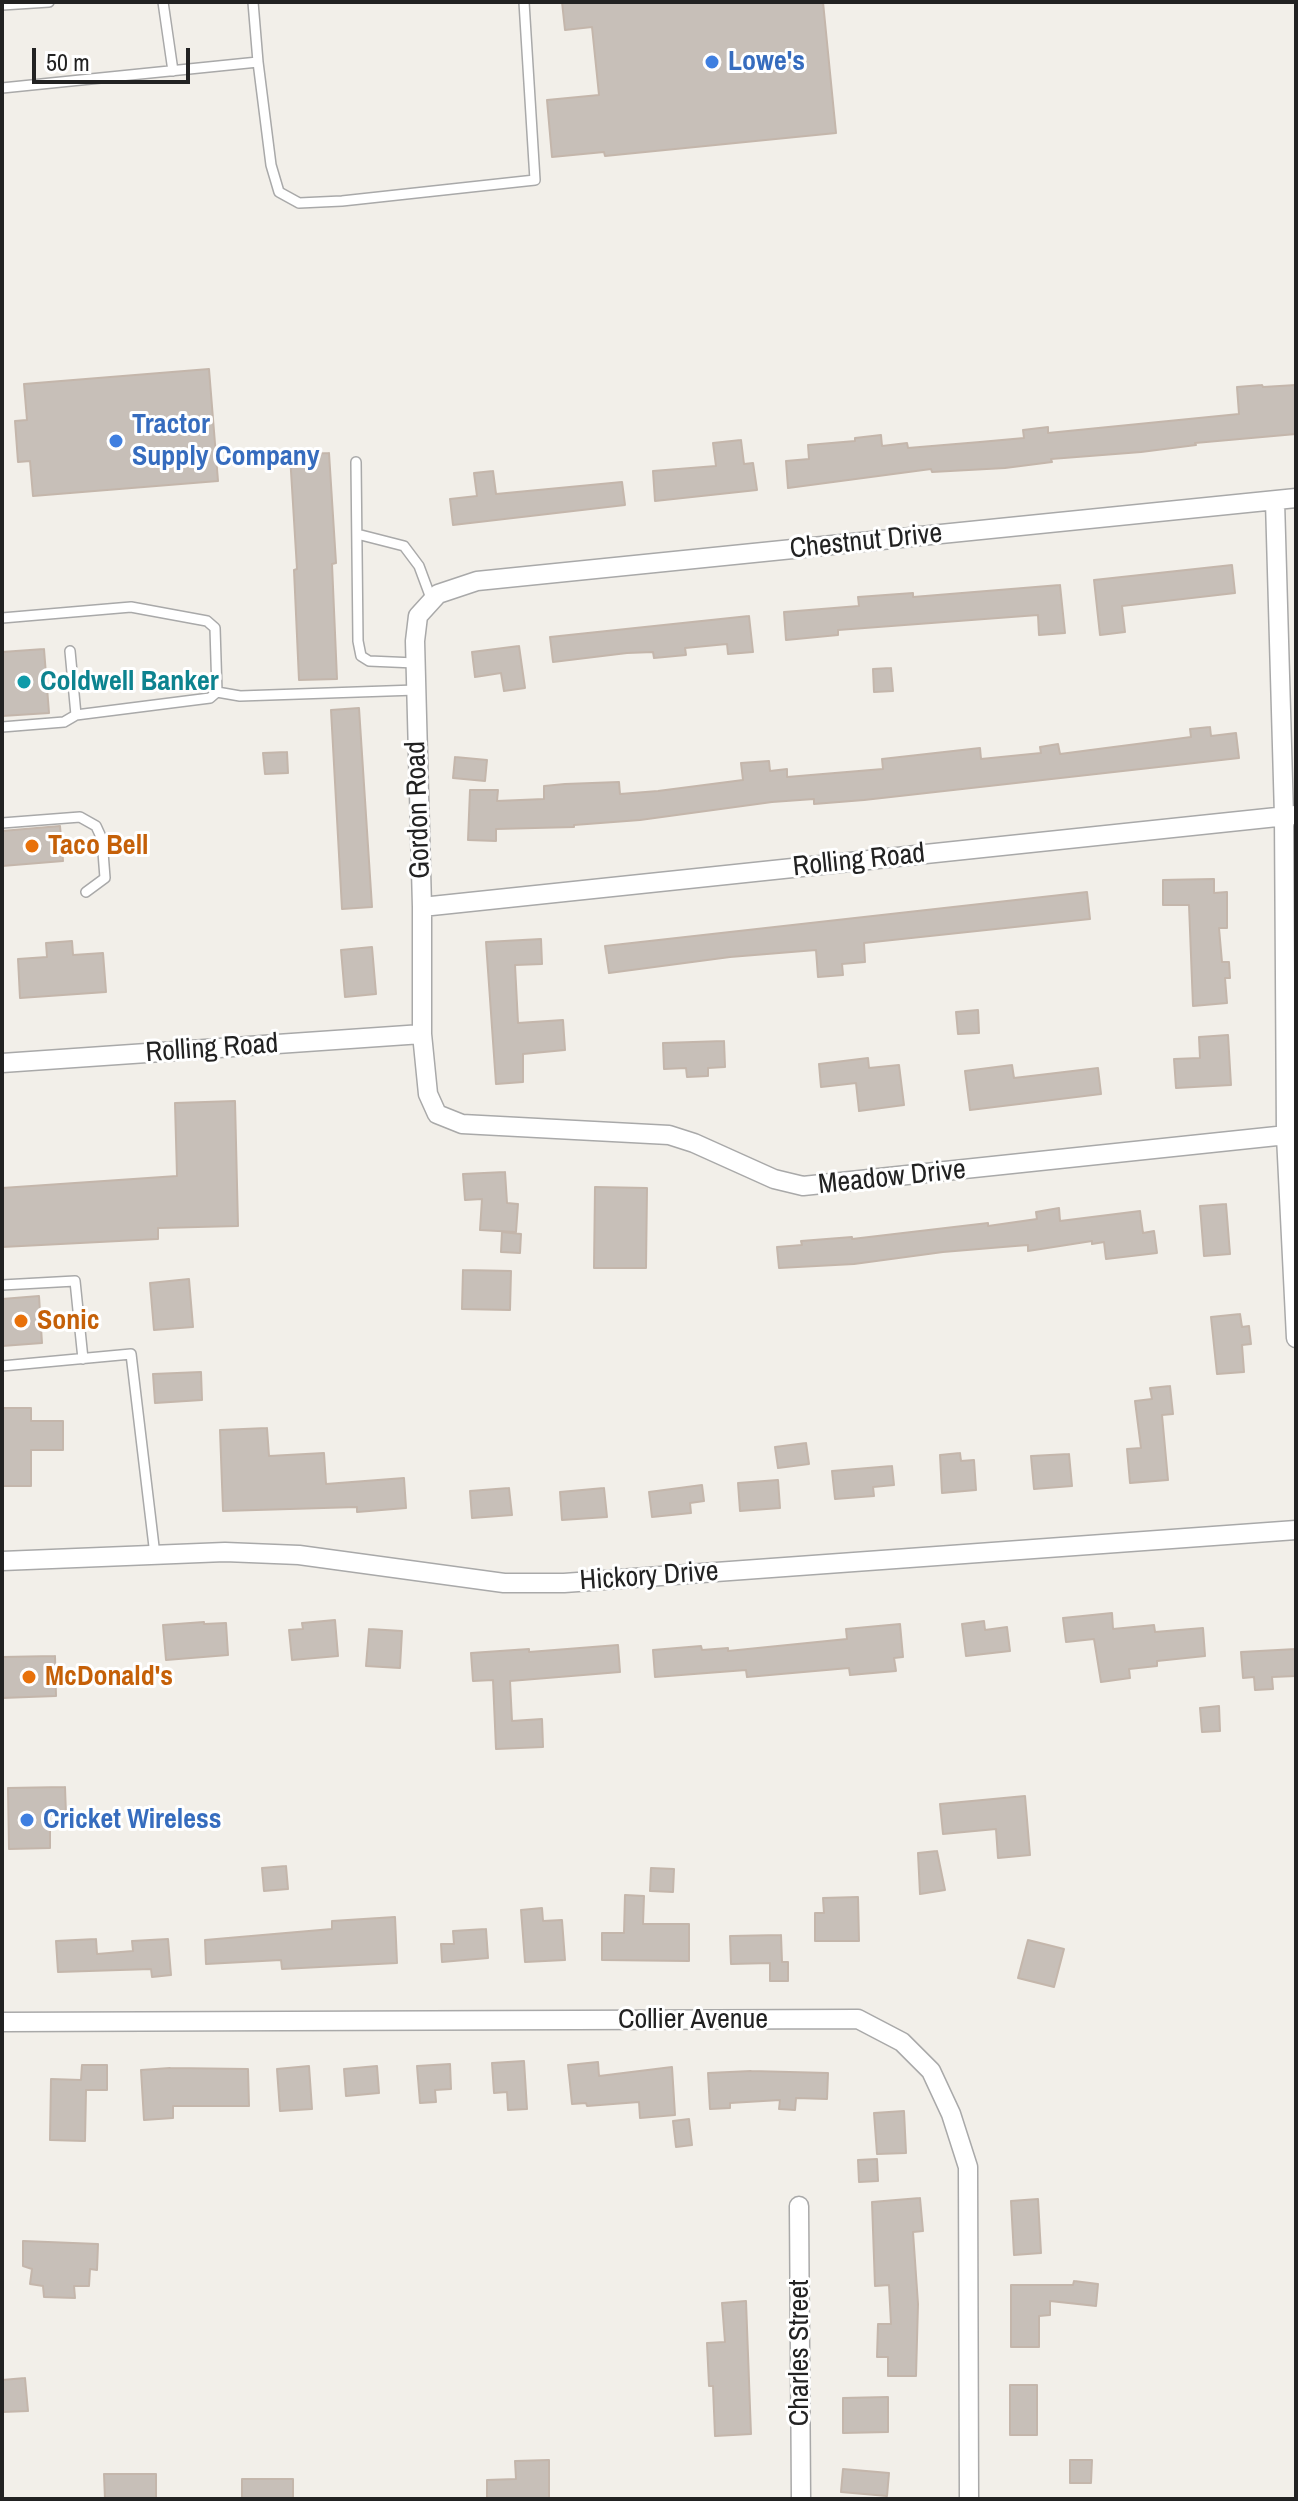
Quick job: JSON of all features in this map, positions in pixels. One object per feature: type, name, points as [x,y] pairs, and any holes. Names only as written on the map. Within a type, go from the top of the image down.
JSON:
[{"type":"street","name":"Chestnut Drive","points":[[435,598],[477,581],[1296,498]]},
{"type":"street","points":[[1275,501],[1290,815],[1291,1135],[1296,1338]]},
{"type":"street","name":"Gordon Road","points":[[422,1034],[415,663],[418,616],[435,598]]},
{"type":"street","name":"Rolling Road","points":[[422,907],[1290,815]]},
{"type":"street","name":"Rolling Road","points":[[2,1063],[422,1034]]},
{"type":"street","name":"Meadow Drive","points":[[422,1034],[428,1094],[437,1114],[462,1124],[669,1135],[774,1179],[803,1186],[1291,1135]]},
{"type":"street","name":"Hickory Drive","points":[[2,1561],[225,1552],[299,1555],[504,1583],[564,1583],[1296,1530]]},
{"type":"street","name":"Collier Avenue","points":[[2,2022],[858,2019],[902,2042],[931,2071],[951,2114],[968,2167],[969,2499]]},
{"type":"street","name":"Charles Street","points":[[799,2206],[801,2499]]},
{"type":"lane","points":[[2,5],[49,2]]},
{"type":"lane","points":[[163,2],[173,71]]},
{"type":"lane","points":[[253,2],[271,165],[279,192],[299,203],[535,180],[524,2]]},
{"type":"lane","points":[[2,88],[258,62]]},
{"type":"lane","points":[[356,462],[358,641],[361,656],[369,661],[415,663]]},
{"type":"lane","points":[[357,534],[404,546],[419,566],[435,598]]},
{"type":"lane","points":[[2,618],[131,607],[207,621],[215,628],[217,692]]},
{"type":"lane","points":[[70,651],[76,715]]},
{"type":"lane","points":[[217,692],[240,696],[416,690]]},
{"type":"lane","points":[[2,727],[64,722],[76,715],[210,698],[217,692]]},
{"type":"lane","points":[[2,823],[80,817],[96,826],[102,839],[105,878],[86,892]]},
{"type":"lane","points":[[2,1285],[75,1281],[83,1359]]},
{"type":"lane","points":[[2,1366],[131,1354],[155,1555]]},
{"type":"building","name":"Lowe's","points":[[562,2],[823,2],[836,133],[605,156],[604,152],[552,157],[547,100],[599,95],[592,27],[565,30]]},
{"type":"building","name":"Tractor Supply Company","points":[[209,369],[218,481],[33,496],[30,461],[18,462],[15,421],[27,420],[24,384]]},
{"type":"building","points":[[1296,385],[1296,434],[1051,459],[1052,462],[1005,468],[932,472],[931,469],[788,488],[786,461],[809,459],[808,445],[855,441],[855,438],[881,435],[882,446],[907,443],[908,448],[1024,438],[1023,430],[1048,427],[1048,433],[1239,414],[1237,387]]},
{"type":"building","points":[[741,440],[744,464],[753,463],[757,490],[655,501],[653,471],[716,466],[713,443]]},
{"type":"building","points":[[329,453],[336,563],[332,564],[337,679],[299,680],[294,570],[297,569],[290,455]]},
{"type":"building","points":[[493,471],[496,494],[622,482],[625,505],[453,525],[450,499],[477,496],[474,473]]},
{"type":"building","points":[[1232,565],[1235,593],[1122,606],[1125,632],[1100,635],[1094,580]]},
{"type":"building","points":[[1060,585],[1065,633],[1039,635],[1038,615],[838,630],[838,635],[786,640],[784,612],[859,606],[858,597],[913,593],[913,597]]},
{"type":"building","points":[[749,616],[753,652],[728,654],[727,644],[685,648],[686,655],[654,658],[653,652],[627,653],[553,662],[550,637]]},
{"type":"building","points":[[519,646],[525,688],[504,691],[501,673],[475,677],[472,652]]},
{"type":"building","name":"Coldwell Banker","points":[[44,649],[49,713],[2,716],[2,652]]},
{"type":"building","points":[[891,668],[893,691],[874,692],[873,669]]},
{"type":"building","points":[[359,708],[372,907],[342,909],[331,710]]},
{"type":"building","points":[[1210,727],[1211,736],[1236,733],[1239,758],[864,800],[814,804],[814,799],[772,802],[574,827],[496,829],[496,841],[468,840],[470,790],[498,790],[497,801],[544,799],[544,786],[565,784],[619,782],[620,794],[658,791],[743,780],[741,763],[769,761],[770,771],[787,769],[787,777],[883,769],[882,759],[980,748],[981,759],[1041,753],[1040,747],[1058,744],[1060,754],[1191,737],[1190,729]]},
{"type":"building","points":[[287,752],[288,773],[265,774],[263,753]]},
{"type":"building","points":[[455,757],[487,760],[485,781],[453,778]]},
{"type":"building","name":"Taco Bell","points":[[60,826],[63,861],[2,866],[2,831]]},
{"type":"building","points":[[1214,879],[1214,893],[1227,892],[1227,928],[1219,928],[1222,962],[1229,962],[1230,978],[1225,978],[1227,1003],[1193,1006],[1189,905],[1163,905],[1163,880]]},
{"type":"building","points":[[1087,892],[1090,919],[864,943],[865,962],[842,964],[843,975],[818,977],[816,950],[730,957],[609,973],[605,946]]},
{"type":"building","points":[[541,939],[542,964],[515,965],[518,1023],[563,1020],[565,1050],[523,1054],[523,1082],[496,1084],[486,942]]},
{"type":"building","points":[[72,941],[73,955],[103,953],[106,992],[20,998],[18,959],[47,957],[46,943]]},
{"type":"building","points":[[372,947],[376,994],[345,997],[341,950]]},
{"type":"building","points":[[978,1010],[979,1033],[958,1034],[956,1012]]},
{"type":"building","points":[[1228,1035],[1231,1085],[1176,1088],[1174,1059],[1200,1058],[1199,1037]]},
{"type":"building","points":[[724,1041],[725,1067],[708,1068],[708,1076],[687,1077],[686,1068],[664,1069],[663,1043]]},
{"type":"building","points":[[868,1058],[869,1068],[899,1065],[904,1105],[859,1111],[856,1083],[821,1087],[819,1064]]},
{"type":"building","points":[[1012,1065],[1014,1078],[1098,1068],[1101,1094],[970,1110],[965,1071]]},
{"type":"building","points":[[235,1101],[238,1226],[158,1228],[158,1239],[2,1247],[2,1188],[177,1176],[175,1103]]},
{"type":"building","points":[[505,1172],[507,1203],[518,1204],[516,1232],[480,1230],[482,1199],[465,1200],[463,1174]]},
{"type":"building","points":[[595,1187],[647,1188],[646,1268],[594,1268]]},
{"type":"building","points":[[1226,1204],[1230,1254],[1204,1256],[1200,1206]]},
{"type":"building","points":[[1059,1208],[1060,1221],[1140,1211],[1143,1233],[1154,1231],[1157,1253],[1106,1259],[1104,1242],[1092,1244],[1092,1241],[1028,1251],[1028,1245],[854,1264],[779,1268],[777,1247],[802,1245],[801,1241],[852,1239],[988,1223],[988,1226],[1037,1219],[1036,1212]]},
{"type":"building","points":[[502,1232],[521,1234],[520,1253],[501,1252]]},
{"type":"building","points":[[463,1270],[511,1271],[510,1310],[462,1309]]},
{"type":"building","points":[[189,1279],[193,1327],[154,1330],[150,1283]]},
{"type":"building","name":"Sonic","points":[[39,1296],[42,1343],[2,1346],[2,1299]]},
{"type":"building","points":[[1240,1314],[1242,1327],[1249,1326],[1251,1344],[1242,1345],[1244,1372],[1217,1374],[1211,1317]]},
{"type":"building","points":[[201,1372],[202,1400],[155,1403],[153,1374]]},
{"type":"building","points":[[1170,1386],[1173,1414],[1162,1415],[1168,1480],[1130,1483],[1127,1449],[1141,1448],[1135,1401],[1152,1399],[1150,1388]]},
{"type":"building","points":[[2,1408],[31,1408],[31,1421],[63,1421],[63,1450],[31,1450],[31,1486],[2,1486]]},
{"type":"building","points":[[267,1428],[269,1456],[324,1453],[326,1484],[404,1478],[406,1508],[357,1512],[357,1507],[223,1511],[220,1430]]},
{"type":"building","points":[[806,1443],[809,1464],[778,1468],[775,1447]]},
{"type":"building","points":[[960,1453],[961,1461],[974,1460],[976,1490],[942,1493],[940,1455]]},
{"type":"building","points":[[1069,1454],[1072,1486],[1034,1489],[1031,1456]]},
{"type":"building","points":[[892,1466],[894,1485],[873,1487],[874,1496],[835,1499],[832,1471]]},
{"type":"building","points":[[778,1480],[780,1508],[740,1511],[738,1483]]},
{"type":"building","points":[[702,1485],[704,1501],[690,1503],[691,1513],[652,1517],[649,1492]]},
{"type":"building","points":[[509,1488],[512,1515],[472,1518],[470,1491]]},
{"type":"building","points":[[604,1488],[607,1517],[562,1520],[560,1492]]},
{"type":"building","points":[[1112,1613],[1113,1629],[1154,1625],[1155,1632],[1203,1628],[1205,1656],[1157,1661],[1157,1666],[1129,1669],[1130,1678],[1101,1682],[1094,1639],[1066,1642],[1063,1618]]},
{"type":"building","points":[[335,1620],[338,1656],[292,1660],[289,1630],[303,1629],[302,1623]]},
{"type":"building","points":[[984,1621],[985,1630],[1007,1627],[1010,1651],[966,1656],[962,1624]]},
{"type":"building","points":[[226,1623],[228,1655],[166,1660],[163,1625]]},
{"type":"building","points":[[900,1624],[903,1657],[894,1658],[896,1671],[850,1675],[849,1668],[747,1677],[746,1670],[655,1677],[653,1650],[701,1646],[702,1650],[728,1648],[728,1651],[847,1639],[846,1629]]},
{"type":"building","points":[[369,1629],[402,1631],[400,1668],[366,1666]]},
{"type":"building","points":[[618,1645],[620,1672],[510,1681],[512,1721],[542,1719],[543,1747],[496,1749],[493,1680],[473,1681],[471,1653]]},
{"type":"building","points":[[1296,1649],[1296,1676],[1272,1677],[1273,1689],[1255,1690],[1254,1677],[1243,1678],[1241,1652]]},
{"type":"building","name":"McDonald's","points":[[55,1656],[56,1696],[2,1698],[2,1657]]},
{"type":"building","points":[[1219,1706],[1220,1731],[1202,1732],[1200,1708]]},
{"type":"building","points":[[65,1787],[66,1815],[50,1815],[50,1848],[9,1849],[8,1788]]},
{"type":"building","points":[[1025,1796],[1030,1855],[998,1858],[996,1829],[943,1834],[940,1804]]},
{"type":"building","points":[[937,1851],[945,1890],[920,1894],[918,1853]]},
{"type":"building","points":[[286,1866],[288,1889],[264,1891],[262,1868]]},
{"type":"building","points":[[651,1868],[674,1869],[673,1892],[650,1891]]},
{"type":"building","points":[[625,1895],[644,1896],[643,1924],[689,1924],[689,1961],[602,1960],[602,1933],[624,1933]]},
{"type":"building","points":[[858,1897],[859,1941],[815,1941],[815,1913],[824,1913],[823,1898]]},
{"type":"building","points":[[542,1908],[543,1921],[562,1920],[565,1960],[525,1962],[521,1910]]},
{"type":"building","points":[[395,1917],[397,1963],[282,1969],[281,1960],[206,1964],[205,1940],[332,1929],[332,1921]]},
{"type":"building","points":[[486,1929],[488,1958],[442,1962],[441,1944],[454,1944],[453,1931]]},
{"type":"building","points":[[781,1935],[782,1962],[788,1962],[788,1981],[770,1981],[770,1963],[731,1964],[730,1936]]},
{"type":"building","points":[[96,1939],[97,1954],[133,1951],[132,1941],[168,1939],[171,1975],[152,1977],[151,1969],[58,1972],[56,1941]]},
{"type":"building","points":[[1028,1940],[1064,1949],[1054,1987],[1018,1978]]},
{"type":"building","points":[[524,2061],[527,2109],[508,2110],[507,2092],[494,2093],[492,2063]]},
{"type":"building","points":[[598,2062],[599,2076],[672,2067],[675,2115],[640,2118],[639,2102],[587,2106],[586,2103],[572,2104],[568,2065]]},
{"type":"building","points":[[450,2064],[451,2089],[435,2090],[436,2102],[420,2103],[417,2066]]},
{"type":"building","points":[[82,2065],[107,2065],[107,2090],[86,2090],[85,2141],[50,2140],[51,2079],[81,2080]]},
{"type":"building","points":[[309,2066],[312,2109],[280,2111],[277,2069]]},
{"type":"building","points":[[377,2066],[379,2093],[346,2096],[344,2069]]},
{"type":"building","points":[[248,2069],[249,2106],[173,2106],[173,2118],[144,2120],[141,2070]]},
{"type":"building","points":[[708,2073],[828,2073],[827,2099],[796,2098],[795,2110],[779,2109],[780,2100],[730,2103],[730,2108],[710,2109]]},
{"type":"building","points":[[904,2111],[906,2153],[877,2154],[874,2113]]},
{"type":"building","points":[[689,2119],[692,2145],[676,2147],[673,2121]]},
{"type":"building","points":[[877,2159],[878,2181],[859,2182],[858,2160]]},
{"type":"building","points":[[920,2198],[923,2231],[913,2232],[918,2304],[916,2376],[888,2376],[888,2357],[877,2357],[878,2324],[891,2324],[889,2285],[875,2286],[872,2202]]},
{"type":"building","points":[[1038,2199],[1041,2253],[1014,2255],[1011,2201]]},
{"type":"building","points":[[23,2241],[98,2244],[97,2270],[90,2269],[89,2286],[74,2286],[75,2298],[44,2297],[43,2286],[30,2284],[32,2269],[23,2266]]},
{"type":"building","points":[[1074,2281],[1098,2284],[1096,2306],[1050,2301],[1050,2315],[1039,2316],[1039,2347],[1011,2347],[1011,2285],[1073,2285]]},
{"type":"building","points":[[746,2301],[751,2434],[715,2436],[707,2343],[725,2342],[722,2303]]},
{"type":"building","points":[[25,2378],[28,2411],[2,2412],[2,2380]]},
{"type":"building","points":[[1010,2385],[1037,2385],[1037,2435],[1010,2435]]},
{"type":"building","points":[[888,2397],[888,2432],[843,2433],[843,2398]]},
{"type":"building","points":[[549,2460],[549,2499],[487,2499],[487,2480],[516,2479],[515,2461]]},
{"type":"building","points":[[1070,2460],[1092,2460],[1091,2483],[1070,2483]]},
{"type":"building","points":[[843,2469],[889,2473],[887,2496],[841,2492]]},
{"type":"building","points":[[104,2474],[156,2474],[156,2499],[105,2499]]},
{"type":"building","points":[[242,2479],[293,2479],[293,2499],[242,2499]]},
{"type":"place","name":"Lowe's","points":[[712,62]]},
{"type":"place","name":"Tractor Supply Company","points":[[116,441]]},
{"type":"place","name":"Coldwell Banker","points":[[24,682]]},
{"type":"place","name":"Taco Bell","points":[[32,846]]},
{"type":"place","name":"Sonic","points":[[21,1321]]},
{"type":"place","name":"McDonald's","points":[[29,1677]]},
{"type":"place","name":"Cricket Wireless","points":[[27,1820]]}]
